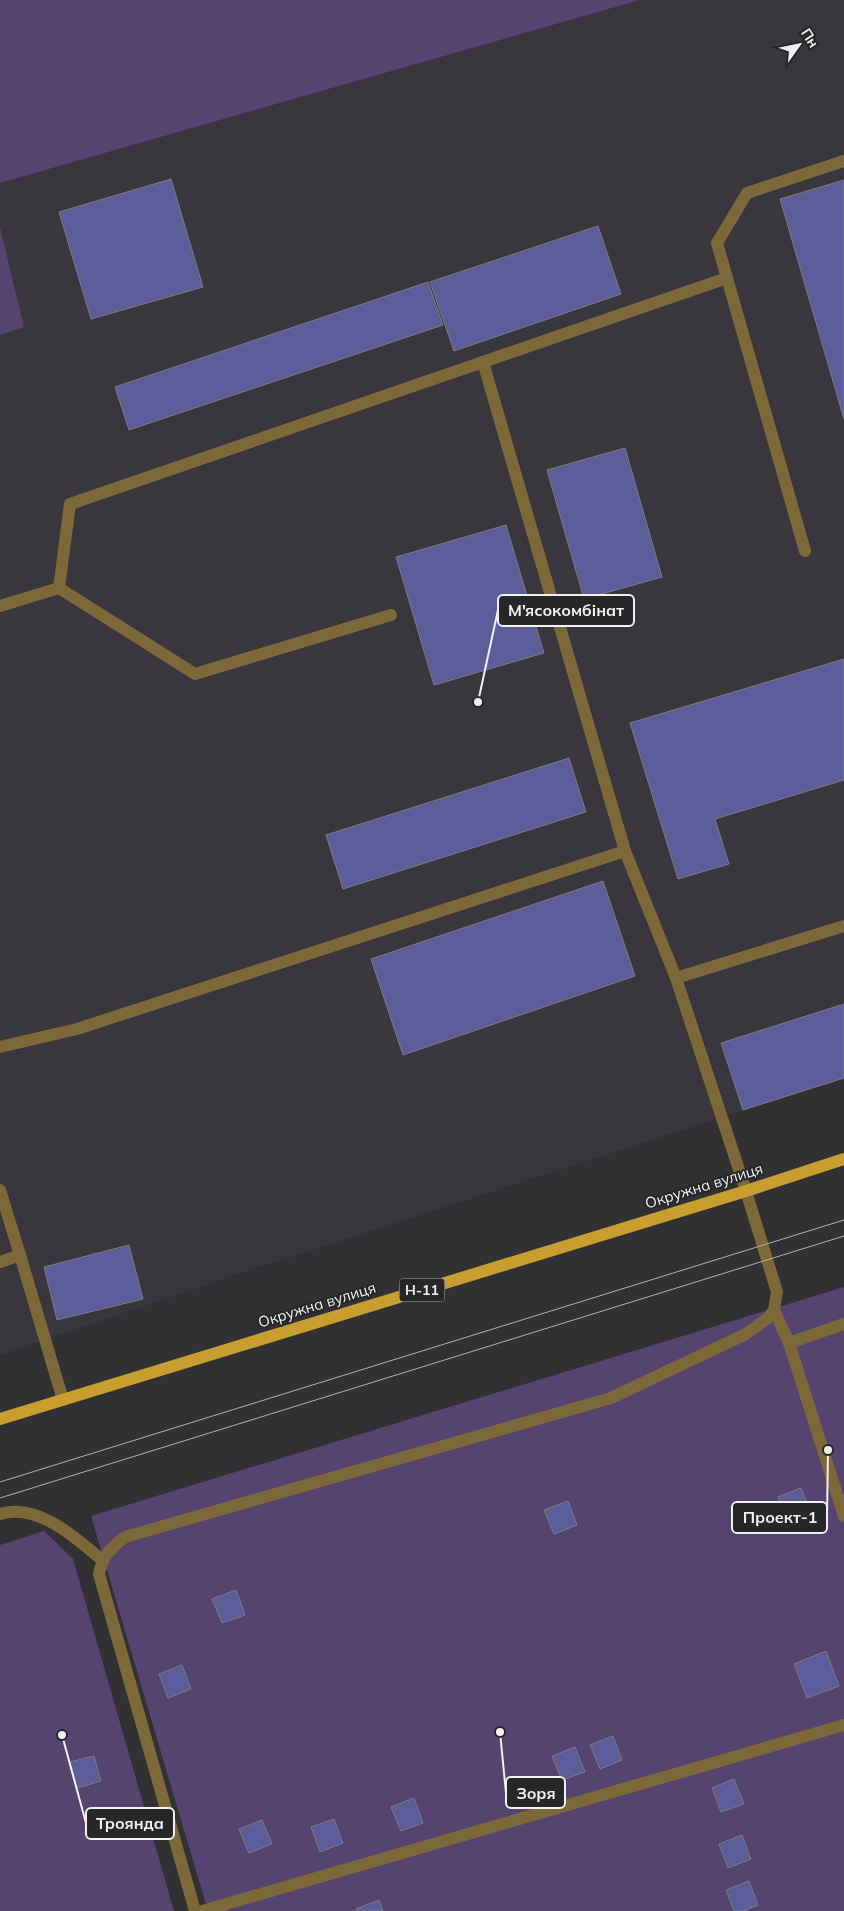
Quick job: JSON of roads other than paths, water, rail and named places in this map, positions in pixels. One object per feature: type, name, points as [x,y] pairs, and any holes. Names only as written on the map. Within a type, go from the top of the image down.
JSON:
[{"type":"main road","name":"Окружна вулиця","points":[[0,1420],[746,1191],[844,1159]]},
{"type":"street","points":[[805,551],[717,243],[747,194],[844,161]]},
{"type":"street","points":[[59,588],[70,504],[727,278]]},
{"type":"street","points":[[195,1911],[99,1574],[102,1560],[109,1550],[125,1537],[611,1398],[746,1334],[768,1318],[774,1310],[777,1292],[746,1191],[676,978],[625,851],[483,362]]},
{"type":"street","points":[[0,606],[59,588],[195,674],[391,615]]},
{"type":"street","points":[[0,1047],[77,1029],[625,851]]},
{"type":"street","points":[[676,978],[844,926]]},
{"type":"street","points":[[0,1190],[63,1400]]},
{"type":"street","points":[[0,1262],[20,1255]]},
{"type":"street","points":[[774,1310],[789,1343],[844,1516]]},
{"type":"street","points":[[789,1343],[844,1324]]},
{"type":"street","points":[[0,1514],[7,1512],[26,1513],[45,1519],[78,1539],[102,1560]]},
{"type":"street","points":[[202,1911],[844,1725]]},
{"type":"tram line","points":[[0,1482],[844,1220]]},
{"type":"tram line","points":[[0,1498],[844,1236]]},
{"type":"place","name":"М'ясокомбінат","points":[[478,702]]},
{"type":"place","name":"Проект-1","points":[[828,1450]]},
{"type":"place","name":"Зоря","points":[[500,1732]]},
{"type":"place","name":"Троянда","points":[[62,1735]]}]
